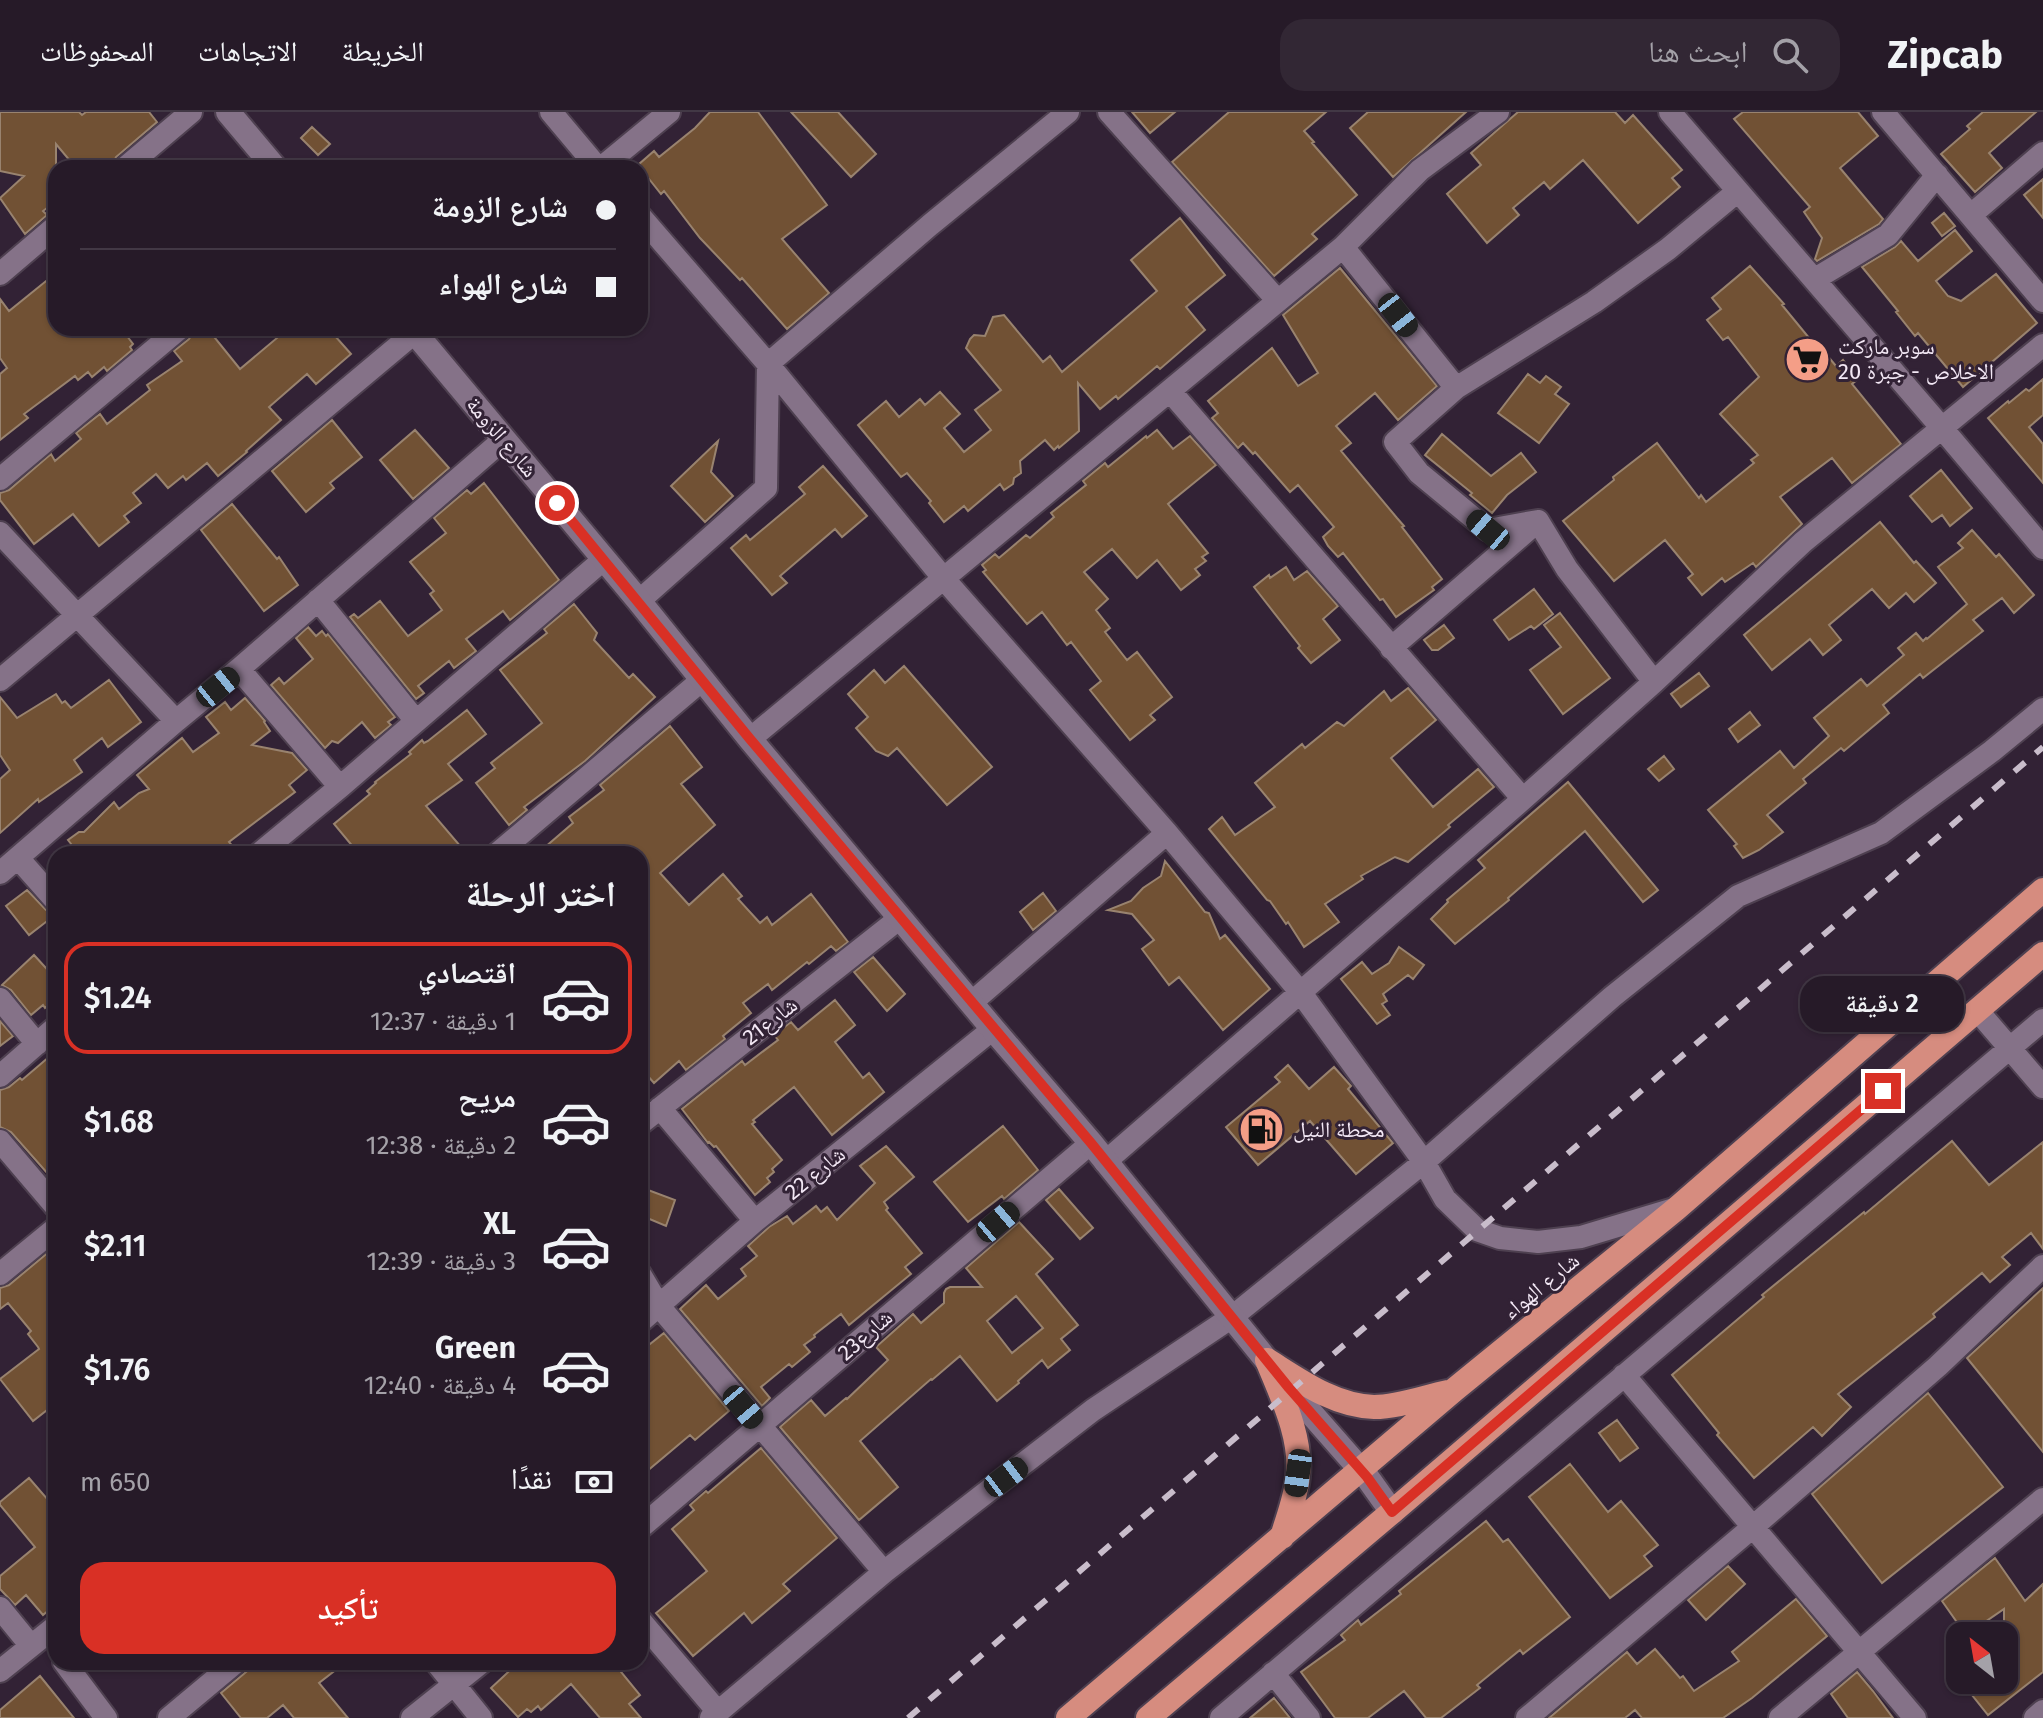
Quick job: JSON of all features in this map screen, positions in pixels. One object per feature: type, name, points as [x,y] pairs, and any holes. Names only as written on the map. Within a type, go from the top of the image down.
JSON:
[{"type":"highway","name":"شارع الهواء","points":[[1068,1718],[1454,1390],[1676,1209],[2043,890]]},
{"type":"highway","points":[[1148,1718],[2043,954]]},
{"type":"highway","points":[[1267,1360],[1302,1382],[1353,1404],[1375,1407],[1454,1390]]},
{"type":"highway","points":[[1267,1360],[1290,1423],[1298,1457],[1296,1492],[1282,1537]]},
{"type":"street","points":[[134,160],[191,112]]},
{"type":"street","points":[[228,112],[268,160]]},
{"type":"street","points":[[551,112],[592,160]]},
{"type":"street","points":[[609,160],[669,112]]},
{"type":"street","points":[[639,601],[766,488],[768,364],[1068,112]]},
{"type":"street","points":[[1109,112],[1278,301]]},
{"type":"street","points":[[750,739],[1343,247],[1420,170],[1498,112]]},
{"type":"street","points":[[1670,112],[2043,548]]},
{"type":"street","points":[[1883,112],[2043,301]]},
{"type":"street","points":[[1971,215],[2043,153]]},
{"type":"street","points":[[1815,279],[1888,235],[1937,175]]},
{"type":"street","points":[[1538,521],[1488,530],[1419,473],[1395,442],[1456,388],[1594,302],[1668,249],[1738,191]]},
{"type":"street","points":[[648,225],[768,364],[944,579],[1167,833],[1301,993],[1424,1162],[1445,1199],[1477,1230],[1500,1238],[1538,1242],[1581,1237],[1676,1209]]},
{"type":"street","points":[[0,274],[48,233]]},
{"type":"street","points":[[1343,247],[1456,388]]},
{"type":"street","points":[[0,479],[170,336]]},
{"type":"street","points":[[0,680],[407,336]]},
{"type":"street","name":"شارع الزومة","points":[[421,336],[750,739],[1098,1153],[1392,1512]]},
{"type":"street","name":"شارع23","points":[[648,1521],[759,1426],[1301,993],[1654,682],[1803,542],[2043,345]]},
{"type":"street","points":[[1170,391],[1523,799]]},
{"type":"street","points":[[0,873],[504,439]]},
{"type":"street","points":[[1391,648],[1538,521]]},
{"type":"street","points":[[1538,521],[1567,569],[1654,682]]},
{"type":"street","points":[[0,533],[176,721]]},
{"type":"street","points":[[274,846],[603,560]]},
{"type":"street","points":[[318,600],[416,721]]},
{"type":"street","points":[[239,669],[340,787]]},
{"type":"street","points":[[506,846],[702,680]]},
{"type":"street","points":[[648,1630],[714,1715],[884,1572],[993,1486],[1093,1410],[1232,1317],[1424,1162],[1612,997],[1738,896],[1881,833],[2043,709]]},
{"type":"street","points":[[971,1003],[1167,833]]},
{"type":"street","points":[[18,858],[48,892]]},
{"type":"street","name":"شارع21","points":[[648,1118],[900,918]]},
{"type":"street","points":[[0,999],[37,1044]]},
{"type":"street","points":[[1977,1010],[2043,1087]]},
{"type":"street","points":[[1221,1718],[2043,1020]]},
{"type":"street","name":"شارع 22","points":[[648,1315],[755,1221],[993,1029]]},
{"type":"street","points":[[0,1076],[48,1034]]},
{"type":"street","points":[[660,1108],[755,1221]]},
{"type":"street","points":[[0,1141],[48,1198]]},
{"type":"street","points":[[0,1274],[48,1235]]},
{"type":"street","points":[[1527,1718],[1938,1366],[2043,1266]]},
{"type":"street","points":[[648,1287],[659,1306],[884,1572]]},
{"type":"street","points":[[1624,1375],[1915,1718]]},
{"type":"street","points":[[1780,1718],[2043,1499]]},
{"type":"street","points":[[0,1608],[47,1640],[0,1671]]},
{"type":"street","points":[[70,1670],[106,1718]]},
{"type":"street","points":[[169,1718],[226,1670]]},
{"type":"street","points":[[442,1670],[481,1718]]},
{"type":"street","points":[[412,1718],[473,1670]]},
{"type":"street","points":[[1273,1673],[1309,1718]]},
{"type":"street","points":[[2035,1718],[2043,1711]]},
{"type":"building","points":[[0,112],[79,112],[82,115],[86,112],[149,112],[157,122],[115,160],[69,160],[56,144],[56,160],[48,160],[48,207],[43,211],[47,215],[25,234],[0,198],[24,176],[0,171]]},
{"type":"building","points":[[710,112],[758,112],[827,205],[782,239],[829,293],[787,329],[742,278],[740,280],[700,238],[664,191],[661,194],[648,178],[648,160],[644,160],[654,151],[659,157]]},
{"type":"building","points":[[791,112],[838,112],[876,154],[851,177]]},
{"type":"building","points":[[1132,112],[1175,112],[1150,133]]},
{"type":"building","points":[[1229,112],[1326,112],[1304,131],[1357,195],[1312,234],[1317,239],[1274,276],[1172,162]]},
{"type":"building","points":[[1368,112],[1466,112],[1393,177],[1350,128]]},
{"type":"building","points":[[1518,112],[1615,112],[1625,123],[1633,115],[1682,170],[1672,178],[1680,187],[1638,223],[1583,160],[1550,189],[1544,182],[1513,208],[1519,215],[1487,243],[1447,194],[1481,165],[1471,153]]},
{"type":"building","points":[[1743,112],[1858,112],[1878,136],[1840,168],[1883,219],[1817,261],[1822,238],[1804,212],[1810,207],[1734,119]]},
{"type":"building","points":[[1983,112],[2036,112],[1989,153],[2002,168],[1975,192],[1941,154],[1970,129],[1967,126]]},
{"type":"building","points":[[312,127],[330,144],[318,155],[301,138]]},
{"type":"building","points":[[2043,179],[2043,218],[2024,195]]},
{"type":"building","points":[[1944,213],[1955,226],[1942,236],[1932,223]]},
{"type":"building","points":[[1180,218],[1225,275],[1186,307],[1205,330],[1160,369],[1157,366],[1118,399],[1116,396],[1100,409],[1078,383],[1079,431],[1054,450],[1045,440],[1020,461],[1021,473],[1014,478],[1013,484],[1004,490],[1000,484],[968,511],[964,506],[944,522],[907,473],[901,477],[858,425],[886,401],[899,417],[920,399],[925,405],[940,392],[960,414],[944,428],[964,452],[991,430],[975,410],[1001,390],[966,348],[970,339],[974,335],[985,336],[993,317],[1004,315],[1043,362],[1050,356],[1062,372],[1157,291],[1131,260]]},
{"type":"building","points":[[1955,230],[1972,251],[1936,281],[1948,296],[1961,301],[1996,274],[2037,323],[1963,387],[1918,333],[1915,336],[1862,267],[1901,241],[1918,261]]},
{"type":"building","points":[[1750,266],[1814,344],[1816,342],[1836,366],[1843,360],[1858,379],[1852,384],[1901,444],[1852,483],[1832,458],[1780,497],[1802,524],[1756,567],[1753,563],[1725,582],[1722,578],[1702,595],[1688,578],[1693,574],[1665,540],[1614,581],[1563,521],[1614,480],[1613,477],[1657,443],[1699,498],[1701,495],[1706,502],[1754,463],[1751,460],[1758,455],[1720,414],[1759,377],[1728,337],[1723,340],[1707,320],[1721,309],[1712,298]]},
{"type":"building","points":[[1340,268],[1437,386],[1398,420],[1375,393],[1336,426],[1351,443],[1341,451],[1404,526],[1442,579],[1432,587],[1434,590],[1396,617],[1343,553],[1338,557],[1328,546],[1323,537],[1334,527],[1298,485],[1290,492],[1255,452],[1253,454],[1243,443],[1238,448],[1212,418],[1218,413],[1208,401],[1272,348],[1298,386],[1318,373],[1283,315]]},
{"type":"building","points":[[48,279],[48,336],[127,336],[133,344],[130,347],[132,350],[107,371],[104,367],[92,377],[88,372],[78,380],[75,376],[24,414],[28,418],[0,440],[0,374],[7,368],[0,358],[0,299],[9,311]]},
{"type":"building","points":[[191,336],[213,336],[240,369],[277,338],[275,336],[335,336],[351,354],[316,384],[307,374],[269,407],[281,420],[218,476],[207,463],[186,480],[183,476],[168,488],[156,474],[133,493],[141,503],[124,516],[129,522],[99,546],[73,514],[34,544],[0,500],[0,493],[9,490],[51,454],[55,461],[81,439],[76,433],[100,414],[107,424],[150,390],[147,385],[182,361],[174,351]]},
{"type":"building","points":[[1528,374],[1540,383],[1546,376],[1561,387],[1555,394],[1569,404],[1539,443],[1498,413]]},
{"type":"building","points":[[2043,379],[2043,415],[2029,427],[2043,444],[2043,483],[1988,418]]},
{"type":"building","points":[[332,420],[362,457],[330,483],[334,488],[306,512],[272,471]]},
{"type":"building","points":[[415,430],[449,468],[413,499],[380,460]]},
{"type":"building","points":[[1157,430],[1173,449],[1190,436],[1216,465],[1168,504],[1208,553],[1202,557],[1206,561],[1195,569],[1200,575],[1181,590],[1157,560],[1137,578],[1112,549],[1084,572],[1108,599],[1096,610],[1110,628],[1105,632],[1127,660],[1137,652],[1172,697],[1150,715],[1155,720],[1130,740],[1090,690],[1101,681],[1071,642],[1067,645],[1042,612],[1027,624],[983,572],[986,570],[982,565],[995,554],[999,558],[1026,535],[1030,538],[1054,517],[1051,513],[1086,485],[1083,481],[1105,463],[1108,467]]},
{"type":"building","points":[[1442,434],[1491,476],[1521,453],[1536,472],[1507,495],[1492,513],[1425,455]]},
{"type":"building","points":[[718,441],[711,472],[733,496],[705,522],[671,486]]},
{"type":"building","points":[[823,466],[867,516],[842,537],[835,529],[780,576],[787,583],[772,595],[731,548],[746,535],[750,540],[805,494],[799,487]]},
{"type":"building","points":[[1941,470],[1972,508],[1950,526],[1942,515],[1932,522],[1910,496]]},
{"type":"building","points":[[484,483],[559,580],[510,620],[503,611],[466,639],[476,651],[454,668],[449,661],[418,686],[424,693],[416,699],[350,617],[354,614],[358,618],[380,601],[408,636],[442,610],[430,594],[434,591],[410,562],[446,533],[434,518],[467,490],[471,494]]},
{"type":"building","points":[[232,504],[277,559],[279,557],[298,585],[264,611],[201,530]]},
{"type":"building","points":[[1880,522],[1914,563],[1916,561],[1936,583],[1914,602],[1906,593],[1889,608],[1872,589],[1829,625],[1841,640],[1823,655],[1810,639],[1772,670],[1744,635]]},
{"type":"building","points":[[1972,530],[1996,557],[1999,554],[2034,595],[2014,613],[2002,598],[1973,620],[1983,631],[1923,678],[1920,674],[1883,705],[1889,713],[1844,751],[1841,748],[1803,779],[1806,783],[1767,815],[1783,832],[1743,858],[1734,846],[1737,844],[1708,810],[1780,751],[1794,768],[1829,736],[1814,718],[1861,679],[1867,686],[1904,655],[1898,648],[1916,633],[1923,641],[1927,639],[1967,604],[1938,567],[1963,548],[1958,543]]},
{"type":"building","points":[[1286,567],[1294,580],[1307,571],[1338,606],[1323,619],[1340,640],[1311,663],[1254,587]]},
{"type":"building","points":[[1534,589],[1553,614],[1534,629],[1531,626],[1509,640],[1494,620]]},
{"type":"building","points":[[574,604],[597,633],[594,640],[629,678],[633,674],[655,697],[585,761],[524,807],[527,810],[509,825],[476,783],[495,768],[491,763],[542,723],[500,670],[547,633],[544,629]]},
{"type":"building","points":[[1560,613],[1610,678],[1563,714],[1530,670],[1561,647],[1544,625]]},
{"type":"building","points":[[1444,625],[1454,638],[1438,650],[1432,650],[1424,640]]},
{"type":"building","points":[[308,627],[316,636],[322,631],[326,636],[328,634],[395,717],[388,722],[391,725],[375,738],[362,722],[338,743],[332,741],[325,748],[271,685],[279,678],[284,684],[313,659],[296,638]]},
{"type":"building","points":[[904,666],[992,767],[947,805],[897,748],[888,756],[876,751],[856,728],[868,717],[848,694],[874,670],[885,683]]},
{"type":"building","points":[[1699,673],[1709,686],[1681,707],[1671,694]]},
{"type":"building","points":[[109,680],[141,722],[108,747],[102,738],[74,760],[82,772],[39,802],[38,799],[0,833],[0,779],[10,770],[0,755],[0,697],[17,718],[56,694],[62,703],[65,701],[71,708]]},
{"type":"building","points":[[1408,688],[1436,720],[1391,758],[1433,807],[1478,769],[1494,787],[1408,862],[1395,857],[1361,876],[1363,879],[1325,904],[1339,922],[1304,947],[1288,922],[1286,924],[1209,829],[1222,817],[1235,835],[1275,807],[1255,783],[1302,744],[1305,748],[1337,722],[1344,726],[1384,691],[1391,701]]},
{"type":"building","points":[[245,698],[270,731],[252,745],[292,753],[307,770],[289,785],[295,792],[229,842],[232,846],[73,846],[68,840],[84,832],[114,802],[119,809],[149,789],[137,775],[182,738],[193,752],[219,733],[206,717],[225,702],[231,710]]},
{"type":"building","points":[[467,710],[486,734],[448,764],[462,780],[426,806],[460,846],[352,846],[334,824],[370,794],[367,791],[375,782],[411,754],[409,752],[422,740],[424,743]]},
{"type":"building","points":[[1750,712],[1760,725],[1738,742],[1729,729]]},
{"type":"building","points":[[670,726],[702,767],[681,784],[715,825],[660,873],[689,905],[723,874],[742,896],[738,899],[760,923],[767,917],[772,925],[811,894],[848,942],[836,951],[831,946],[772,990],[768,984],[743,1003],[751,1013],[723,1036],[725,1039],[686,1070],[679,1061],[654,1083],[648,1076],[648,846],[546,846],[573,823],[569,817],[604,790],[600,785]]},
{"type":"building","points":[[1664,756],[1674,769],[1659,781],[1648,769]]},
{"type":"building","points":[[1568,782],[1658,890],[1643,902],[1585,831],[1455,944],[1431,919],[1447,900],[1485,868],[1478,860]]},
{"type":"building","points":[[1165,861],[1205,912],[1209,913],[1220,939],[1225,935],[1270,989],[1223,1030],[1179,977],[1169,985],[1142,949],[1154,940],[1132,914],[1108,910],[1131,901],[1161,876]]},
{"type":"building","points":[[27,890],[48,911],[48,920],[29,935],[6,906]]},
{"type":"building","points":[[1043,893],[1056,911],[1033,930],[1020,912]]},
{"type":"building","points":[[1399,947],[1424,965],[1413,979],[1408,975],[1383,994],[1387,1001],[1382,1004],[1390,1015],[1377,1024],[1341,979],[1362,962],[1372,974],[1389,963]]},
{"type":"building","points":[[34,955],[48,970],[48,1005],[45,1008],[43,1005],[31,1015],[11,990],[2,985]]},
{"type":"building","points":[[873,957],[905,994],[887,1011],[854,972]]},
{"type":"building","points":[[835,1000],[855,1025],[835,1042],[863,1078],[869,1073],[884,1092],[832,1135],[794,1087],[753,1120],[755,1122],[752,1124],[782,1160],[767,1178],[770,1182],[755,1195],[682,1109],[742,1061],[745,1065],[778,1040],[774,1035],[791,1022],[798,1030]]},
{"type":"building","points":[[0,1021],[13,1036],[0,1046]]},
{"type":"building","points":[[48,1058],[48,1174],[11,1132],[0,1127],[0,1090],[20,1078],[22,1080]]},
{"type":"building","points":[[1288,1065],[1309,1089],[1334,1067],[1351,1086],[1348,1089],[1393,1143],[1356,1174],[1310,1121],[1258,1165],[1226,1127],[1280,1082],[1275,1077]]},
{"type":"building","points":[[1003,1126],[1038,1170],[1004,1199],[1002,1196],[968,1222],[934,1182]]},
{"type":"building","points":[[1952,1141],[1989,1185],[2043,1142],[2043,1249],[2031,1233],[2002,1257],[2010,1265],[1990,1282],[1982,1273],[1933,1314],[1935,1317],[1838,1394],[1851,1407],[1822,1436],[1813,1427],[1754,1478],[1672,1375],[1764,1297],[1762,1295]]},
{"type":"building","points":[[886,1146],[914,1177],[884,1202],[888,1208],[886,1210],[922,1253],[905,1267],[911,1274],[849,1325],[841,1314],[814,1335],[804,1345],[810,1352],[792,1367],[789,1364],[761,1387],[770,1398],[762,1406],[680,1309],[706,1285],[718,1299],[746,1276],[741,1269],[757,1256],[748,1246],[787,1216],[793,1224],[816,1206],[821,1212],[827,1207],[837,1220],[875,1183],[860,1166]]},
{"type":"building","points":[[1059,1189],[1093,1228],[1080,1239],[1046,1200]]},
{"type":"building","points":[[648,1190],[675,1200],[666,1226],[648,1218]]},
{"type":"building","points":[[1019,1222],[1053,1259],[1036,1274],[1078,1325],[1061,1339],[1070,1350],[1048,1368],[1042,1360],[997,1401],[960,1356],[931,1379],[860,1441],[898,1487],[859,1520],[780,1427],[811,1400],[825,1416],[847,1399],[888,1360],[876,1347],[913,1314],[921,1323],[944,1303],[946,1289],[982,1287],[966,1268]],"holes":[[[1016,1296],[1043,1328],[1012,1353],[987,1321]]]},
{"type":"building","points":[[48,1253],[48,1409],[33,1421],[0,1379],[39,1349],[28,1334],[31,1331],[8,1303],[0,1309],[0,1288],[9,1285]]},
{"type":"building","points":[[2043,1288],[2043,1452],[1967,1358]]},
{"type":"building","points":[[664,1333],[729,1411],[695,1440],[690,1435],[648,1470],[648,1346]]},
{"type":"building","points":[[1928,1393],[2003,1487],[1882,1583],[1812,1494]]},
{"type":"building","points":[[1617,1420],[1638,1448],[1620,1461],[1599,1433]]},
{"type":"building","points":[[761,1448],[837,1538],[783,1584],[790,1591],[752,1623],[744,1613],[693,1656],[656,1613],[707,1571],[672,1529],[694,1510],[690,1505]]},
{"type":"building","points":[[1570,1464],[1608,1512],[1621,1501],[1658,1545],[1644,1556],[1652,1566],[1610,1598],[1529,1497]]},
{"type":"building","points":[[29,1478],[48,1500],[48,1611],[43,1615],[26,1595],[15,1605],[0,1589],[0,1576],[35,1547],[0,1502]]},
{"type":"building","points":[[1486,1521],[1503,1542],[1508,1539],[1570,1617],[1523,1654],[1520,1650],[1477,1685],[1480,1688],[1441,1718],[1426,1718],[1404,1691],[1368,1718],[1335,1718],[1301,1672],[1345,1640],[1341,1635],[1358,1620],[1361,1625]]},
{"type":"building","points":[[1995,1558],[2025,1601],[2043,1584],[2043,1672],[2018,1692],[2018,1622],[2004,1622],[2004,1609],[1985,1622],[1957,1622],[1942,1601]]},
{"type":"building","points":[[1728,1566],[1745,1584],[1706,1620],[1688,1600]]},
{"type":"building","points":[[1796,1599],[1827,1636],[1723,1718],[1642,1718],[1635,1710],[1625,1718],[1549,1718],[1627,1652],[1637,1664],[1655,1649],[1694,1691],[1739,1661],[1732,1652]]},
{"type":"building","points":[[248,1670],[336,1670],[319,1683],[348,1718],[294,1718],[283,1705],[267,1718],[241,1718],[221,1693]]},
{"type":"building","points":[[510,1670],[620,1670],[640,1695],[629,1704],[641,1718],[600,1718],[571,1684],[541,1710],[538,1706],[531,1712],[527,1709],[518,1717],[491,1688]]},
{"type":"building","points":[[1857,1672],[1893,1718],[1848,1718],[1831,1694]]},
{"type":"building","points":[[40,1676],[74,1718],[0,1718],[0,1710]]},
{"type":"building","points":[[1971,1694],[2015,1694],[1988,1715]]},
{"type":"building","points":[[1274,1698],[1290,1718],[1250,1718]]},
{"type":"railway","points":[[908,1718],[2043,747]]},
{"type":"place","name":"سوبر ماركت الاخلاص - جبرة 20","points":[[1807,359]]},
{"type":"place","name":"محطة النيل","points":[[1262,1129]]},
{"type":"route","points":[[557,503],[750,739],[1091,1143],[1289,1388],[1367,1477],[1392,1512],[1883,1091]]}]
